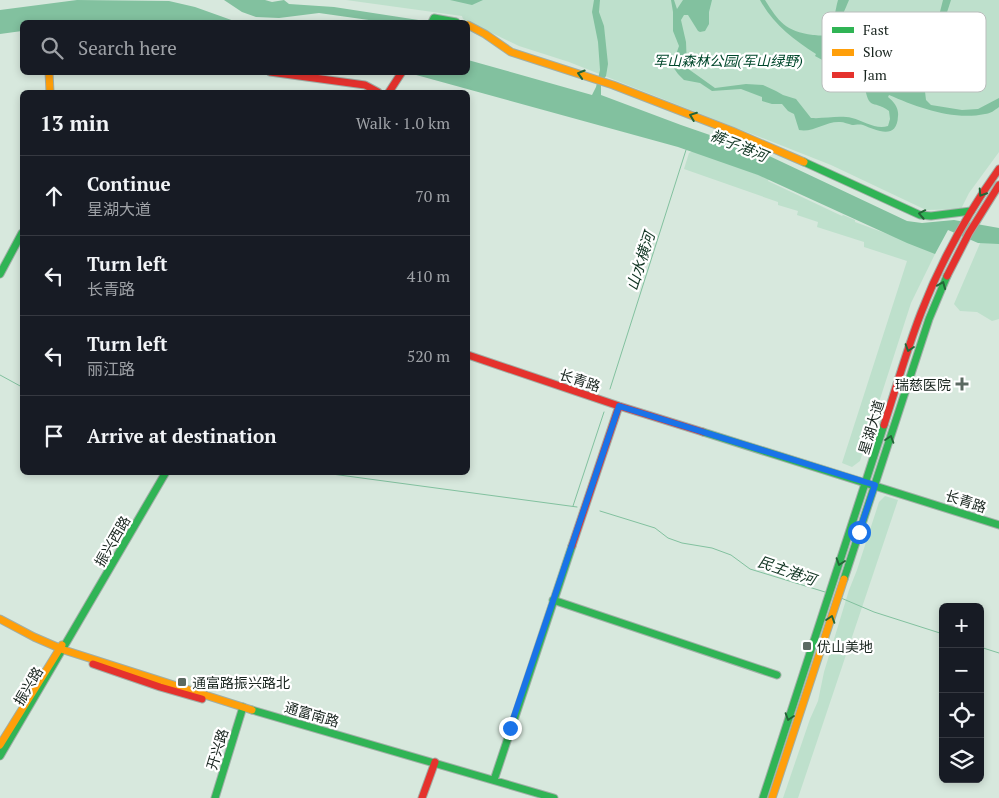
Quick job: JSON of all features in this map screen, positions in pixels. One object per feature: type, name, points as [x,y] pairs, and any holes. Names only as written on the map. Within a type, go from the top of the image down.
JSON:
[{"type":"street","points":[[433,20],[434,18],[445,20]]},
{"type":"street","points":[[470,26],[511,52],[601,80],[732,131],[821,169],[920,215],[932,216],[971,211]]},
{"type":"street","points":[[49,75],[50,90]]},
{"type":"street","points":[[292,75],[366,85],[375,90]]},
{"type":"street","points":[[390,90],[401,75]]},
{"type":"street","name":"星湖大道","points":[[763,798],[920,315],[935,276],[954,238],[999,169]]},
{"type":"street","name":"星湖大道","points":[[772,798],[929,319],[943,282],[963,240],[999,185]]},
{"type":"street","points":[[0,274],[20,237]]},
{"type":"street","name":"长青路","points":[[470,356],[619,406],[999,525]]},
{"type":"street","points":[[494,780],[619,406]]},
{"type":"street","name":"振兴西路","points":[[61,651],[164,475]]},
{"type":"street","points":[[553,600],[777,675]]},
{"type":"street","name":"通富南路","points":[[0,619],[61,651],[160,687],[554,798]]},
{"type":"street","name":"振兴路","points":[[0,745],[61,651]]},
{"type":"street","name":"振兴路","points":[[0,756],[61,651]]},
{"type":"street","name":"开兴路","points":[[215,798],[242,709]]},
{"type":"street","points":[[422,798],[435,764]]},
{"type":"street","name":"通富南路","points":[[435,764],[538,798]]},
{"type":"green space","name":"军山森林公园(军山绿野)","points":[[346,0],[999,0],[999,152],[969,193],[961,209],[926,210],[831,165],[569,62],[519,46],[470,22],[470,20],[463,19],[462,16]]},
{"type":"green space","points":[[693,151],[762,176],[769,179],[768,181],[842,216],[855,220],[855,222],[936,252],[911,303],[860,461],[852,467],[842,463],[907,261],[864,247],[864,242],[817,227],[818,222],[797,215],[798,211],[778,205],[778,202],[684,169],[689,153]]},
{"type":"green space","points":[[999,240],[999,319],[992,321],[977,312],[960,311],[954,304],[981,241]]},
{"type":"green space","points":[[885,496],[898,500],[798,798],[783,798],[818,701],[824,672],[849,590],[879,502]]},
{"type":"shaded area","points":[[77,0],[169,1],[195,7],[231,20],[20,20],[20,31],[0,34],[0,10]]},
{"type":"shaded area","points":[[224,0],[265,0],[272,2],[284,0],[289,4],[334,7],[418,20],[369,20],[319,13],[279,18],[256,17],[242,12]]},
{"type":"shaded area","points":[[450,0],[483,0],[472,5]]},
{"type":"shaded area","points":[[594,0],[600,0],[599,12],[604,26],[608,64],[606,76],[601,83],[601,95],[765,154],[907,221],[922,223],[954,220],[999,228],[999,244],[978,243],[948,230],[935,254],[758,175],[678,147],[416,75],[470,75],[470,61],[592,95],[600,70],[598,42],[592,12]]},
{"type":"shaded area","points":[[671,0],[674,0],[677,9],[683,0],[712,0],[709,24],[705,31],[698,31],[688,15],[684,15],[681,20],[686,42],[687,68],[715,88],[746,84],[763,85],[796,99],[811,118],[847,117],[874,126],[888,126],[890,119],[889,111],[872,104],[866,92],[925,92],[926,100],[931,105],[962,110],[978,109],[999,98],[999,107],[987,114],[960,116],[936,112],[889,95],[888,97],[898,110],[897,124],[890,131],[885,132],[863,125],[840,122],[830,123],[809,130],[799,130],[794,114],[788,111],[782,104],[762,101],[762,97],[741,89],[712,91],[700,83],[684,80],[673,67],[679,46],[673,31]]},
{"type":"shaded area","points":[[760,0],[765,0],[779,20],[789,28],[822,36],[822,60],[778,24]]},
{"type":"shaded area","points":[[838,0],[849,0],[844,12],[835,12]]},
{"type":"shaded area","points":[[943,0],[951,0],[947,12],[940,12]]},
{"type":"waterway","name":"山水横河","points":[[610,389],[686,150]]},
{"type":"waterway","name":"民主港河","points":[[0,375],[20,386]]},
{"type":"waterway","name":"山水横河","points":[[573,506],[604,412]]},
{"type":"waterway","name":"民主港河","points":[[339,475],[577,507]]},
{"type":"waterway","name":"民主港河","points":[[600,511],[655,528],[668,538],[682,543],[712,548],[731,555],[750,569],[825,592]]},
{"type":"waterway","name":"民主港河","points":[[841,598],[874,612],[939,633]]},
{"type":"waterway","name":"民主港河","points":[[983,648],[999,653]]},
{"type":"traffic: fast","points":[[433,20],[434,18],[445,20]]},
{"type":"traffic: fast","points":[[804,162],[920,215],[931,216],[971,211]]},
{"type":"traffic: fast","points":[[0,274],[20,237]]},
{"type":"traffic: fast","points":[[844,579],[929,319],[947,276]]},
{"type":"traffic: fast","points":[[763,798],[884,425]]},
{"type":"traffic: fast","points":[[703,432],[999,525]]},
{"type":"traffic: fast","points":[[0,756],[164,475]]},
{"type":"traffic: fast","points":[[494,780],[572,546]]},
{"type":"traffic: fast","points":[[553,600],[777,675]]},
{"type":"traffic: fast","points":[[215,798],[243,707]]},
{"type":"traffic: fast","points":[[252,710],[554,798]]},
{"type":"traffic: slow","points":[[470,26],[511,52],[613,85],[732,131],[804,162]]},
{"type":"traffic: slow","points":[[49,75],[50,90]]},
{"type":"traffic: slow","points":[[772,798],[844,579]]},
{"type":"traffic: slow","points":[[0,619],[64,650],[252,710]]},
{"type":"traffic: slow","points":[[0,745],[62,645]]},
{"type":"traffic: jam","points":[[292,75],[365,85],[374,90]]},
{"type":"traffic: jam","points":[[390,90],[400,75]]},
{"type":"traffic: jam","points":[[884,425],[906,355],[937,275],[976,203],[999,169]]},
{"type":"traffic: jam","points":[[947,276],[969,233],[999,185]]},
{"type":"traffic: jam","points":[[470,356],[703,432]]},
{"type":"traffic: jam","points":[[572,546],[619,406]]},
{"type":"traffic: jam","points":[[93,664],[202,699]]},
{"type":"traffic: jam","points":[[422,798],[435,762]]},
{"type":"place","name":"瑞慈医院","points":[[962,384]]},
{"type":"place","name":"优山美地","points":[[807,646]]},
{"type":"place","name":"通富路振兴路北","points":[[182,682]]},
{"type":"route","points":[[510,728],[619,406],[875,485],[859,532]]},
{"type":"water label","name":"裤子港河","points":[[739,145]]}]
